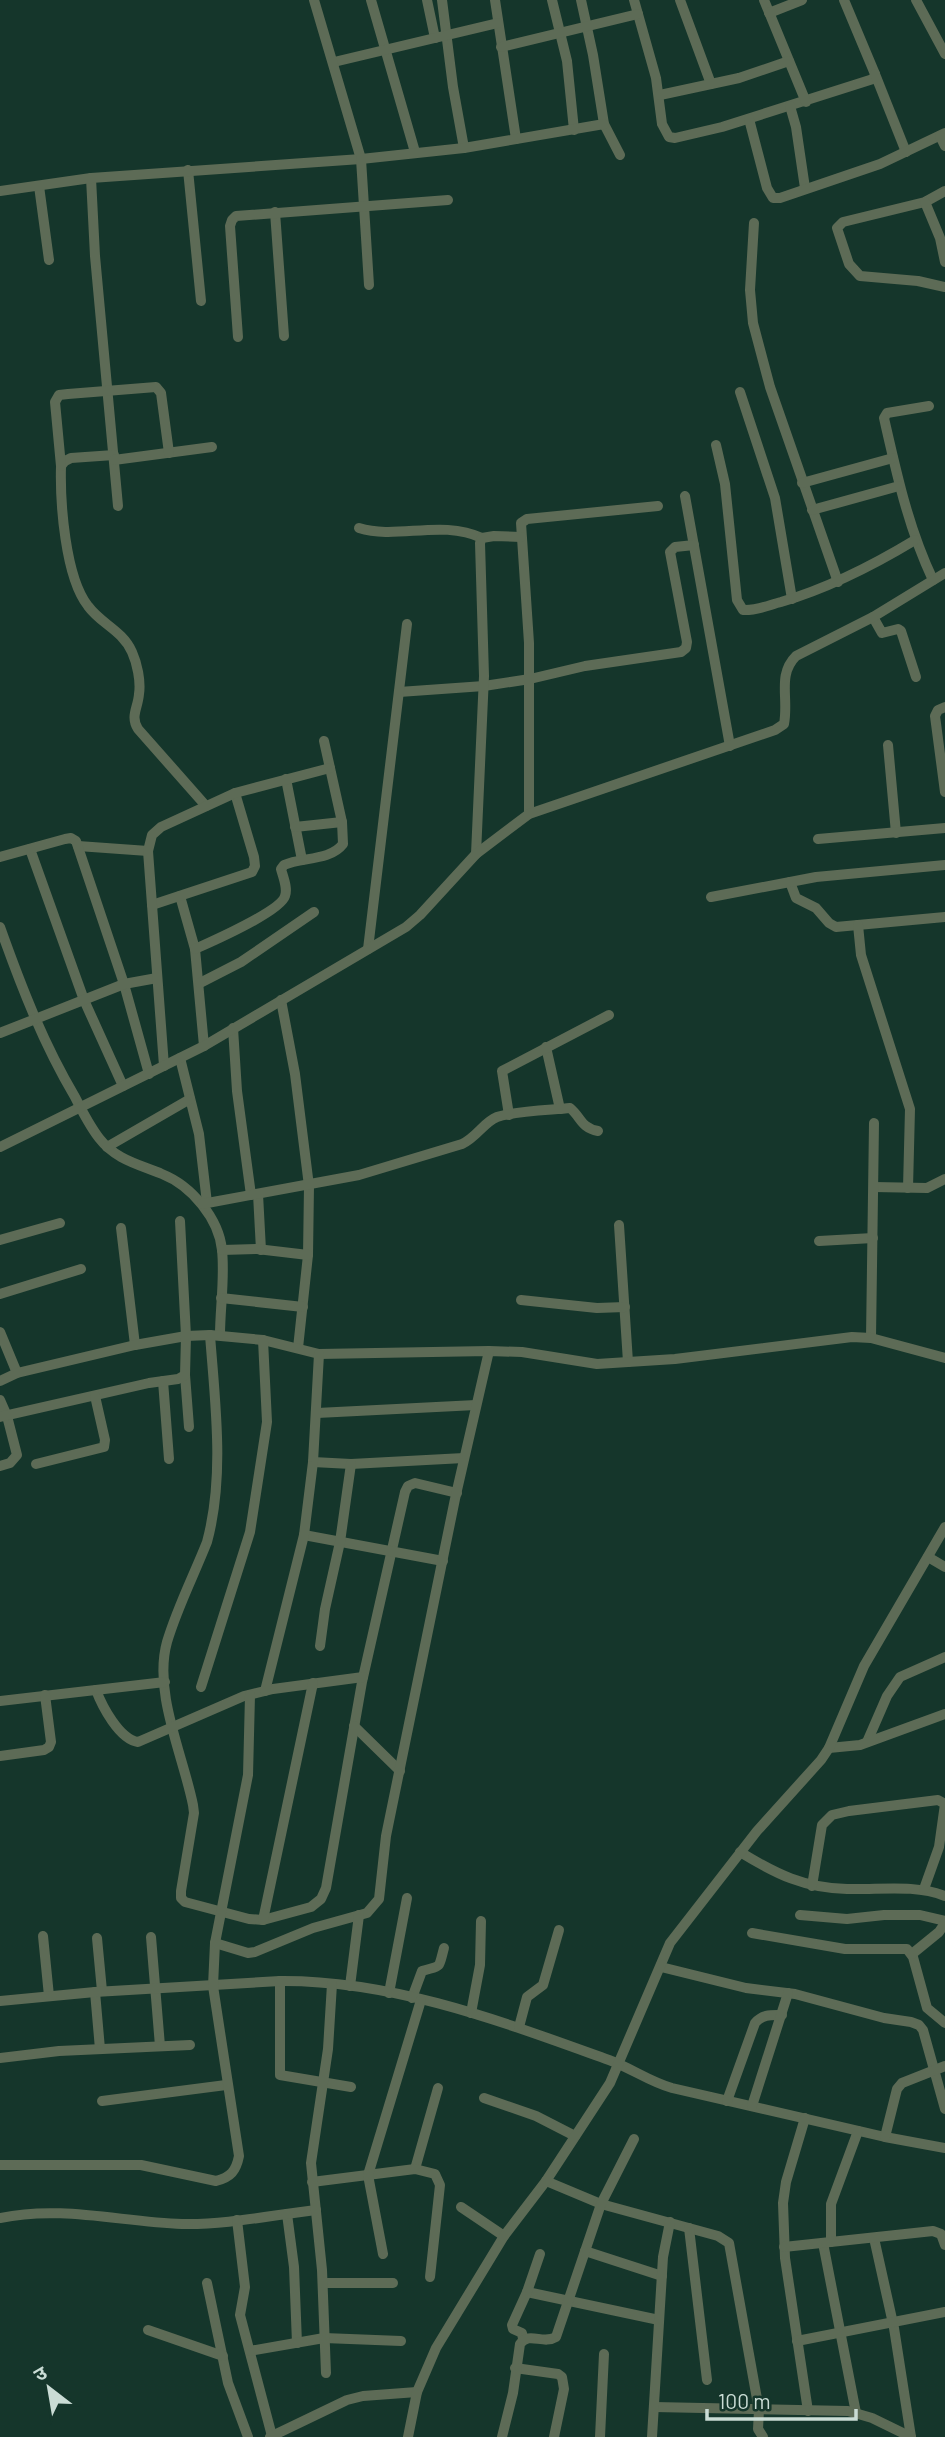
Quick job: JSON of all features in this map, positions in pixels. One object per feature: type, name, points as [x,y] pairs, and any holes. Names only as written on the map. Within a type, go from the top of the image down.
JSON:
[{"type":"street","points":[[314,0],[362,159],[369,285]]},
{"type":"street","points":[[371,0],[415,152]]},
{"type":"street","points":[[426,0],[435,38]]},
{"type":"street","points":[[442,0],[464,148]]},
{"type":"street","points":[[495,0],[516,139]]},
{"type":"street","points":[[552,0],[570,82],[573,130]]},
{"type":"street","points":[[581,0],[604,124],[620,155]]},
{"type":"street","points":[[634,0],[660,96],[662,124],[668,137],[686,135],[806,102],[868,82],[875,74]]},
{"type":"street","points":[[680,0],[711,85]]},
{"type":"street","points":[[764,0],[806,102]]},
{"type":"street","points":[[769,13],[802,0]]},
{"type":"street","points":[[844,0],[906,152]]},
{"type":"street","points":[[916,0],[945,54]]},
{"type":"street","points":[[501,47],[638,14]]},
{"type":"street","points":[[334,62],[498,23]]},
{"type":"street","points":[[660,96],[738,78],[789,61]]},
{"type":"street","points":[[790,106],[796,127],[805,188]]},
{"type":"street","points":[[749,119],[769,195],[774,198],[848,176],[943,138]]},
{"type":"street","points":[[0,191],[91,178],[362,159],[464,148],[604,124]]},
{"type":"street","points":[[188,170],[201,302]]},
{"type":"street","points":[[91,178],[95,256],[118,506]]},
{"type":"street","points":[[38,186],[49,260]]},
{"type":"street","points":[[945,191],[925,202],[843,222],[839,224],[838,232],[849,264],[860,276],[918,281],[945,287]]},
{"type":"street","points":[[238,337],[230,226],[232,219],[241,215],[275,212],[448,200]]},
{"type":"street","points":[[925,202],[940,237],[945,262]]},
{"type":"street","points":[[275,212],[284,336]]},
{"type":"street","points":[[754,223],[750,289],[753,323],[770,387],[838,582]]},
{"type":"street","points":[[169,453],[159,389],[151,386],[56,397],[67,539],[74,579],[88,606],[120,634],[132,652],[140,688],[133,721],[206,806]]},
{"type":"street","points":[[740,392],[775,498],[792,599]]},
{"type":"street","points":[[929,406],[885,415],[893,458],[915,540],[933,580]]},
{"type":"street","points":[[716,445],[725,484],[739,606],[749,610],[792,599],[838,582],[915,540]]},
{"type":"street","points":[[61,466],[71,458],[114,458],[212,447]]},
{"type":"street","points":[[802,482],[893,458]]},
{"type":"street","points":[[812,510],[900,486]]},
{"type":"street","points":[[685,496],[730,746]]},
{"type":"street","points":[[529,814],[530,679],[521,523],[527,519],[658,506]]},
{"type":"street","points":[[359,528],[374,531],[461,531],[482,538],[521,537]]},
{"type":"street","points":[[477,854],[484,686],[482,538]]},
{"type":"street","points":[[399,692],[484,686],[530,679],[555,671],[681,652],[686,648],[687,642],[670,552],[676,547],[694,545]]},
{"type":"street","points":[[0,1147],[204,1046],[405,927],[420,915],[477,854],[529,814],[775,730],[784,724],[785,675],[788,665],[796,656],[873,617],[945,573]]},
{"type":"street","points":[[873,617],[882,633],[898,629],[901,631],[916,677]]},
{"type":"street","points":[[368,949],[407,624]]},
{"type":"street","points":[[945,707],[938,710],[935,716],[945,792]]},
{"type":"street","points":[[195,949],[246,925],[281,903],[286,890],[281,869],[284,865],[326,855],[341,848],[344,839],[342,822],[324,741]]},
{"type":"street","points":[[888,745],[896,833]]},
{"type":"street","points":[[164,1066],[148,852],[152,835],[161,827],[235,793],[330,768]]},
{"type":"street","points":[[286,779],[302,860]]},
{"type":"street","points":[[152,905],[243,877],[251,872],[255,866],[235,793]]},
{"type":"street","points":[[295,827],[342,822]]},
{"type":"street","points":[[818,839],[945,828]]},
{"type":"street","points":[[0,857],[71,838],[78,846],[124,984],[149,1074]]},
{"type":"street","points":[[78,846],[148,852]]},
{"type":"street","points":[[30,849],[84,1000],[123,1086]]},
{"type":"street","points":[[711,897],[816,877],[945,865]]},
{"type":"street","points":[[790,882],[796,898],[817,908],[833,926],[945,917]]},
{"type":"street","points":[[180,896],[195,949],[204,1046]]},
{"type":"street","points":[[200,983],[241,962],[314,912]]},
{"type":"street","points":[[858,925],[861,955],[910,1109],[908,1188]]},
{"type":"street","points":[[0,927],[35,1020],[80,1106],[107,1147],[126,1161],[174,1180],[204,1204],[359,1175],[462,1144],[472,1140],[494,1119],[509,1115],[572,1109],[583,1125],[589,1130],[598,1131]]},
{"type":"street","points":[[0,1033],[124,984],[157,978]]},
{"type":"street","points":[[281,1000],[295,1074],[309,1186],[308,1255],[298,1348]]},
{"type":"street","points":[[509,1115],[501,1073],[609,1015]]},
{"type":"street","points":[[233,1028],[237,1091],[261,1250]]},
{"type":"street","points":[[546,1047],[560,1109]]},
{"type":"street","points":[[180,1058],[198,1134],[204,1204],[222,1250],[221,1297],[215,1335],[217,1459],[212,1525],[167,1641],[164,1682],[172,1727],[194,1813],[181,1898],[185,1902],[249,1919],[263,1920],[311,1907],[324,1894],[363,1677],[405,1492],[408,1486],[419,1483],[457,1493]]},
{"type":"street","points":[[107,1147],[190,1099]]},
{"type":"street","points":[[871,1338],[874,1123]]},
{"type":"street","points":[[874,1187],[927,1188],[945,1180]]},
{"type":"street","points":[[180,1221],[189,1427]]},
{"type":"street","points":[[0,1240],[60,1223]]},
{"type":"street","points":[[619,1225],[628,1362]]},
{"type":"street","points":[[121,1228],[135,1345]]},
{"type":"street","points":[[819,1241],[873,1238]]},
{"type":"street","points":[[222,1250],[261,1250],[308,1255]]},
{"type":"street","points":[[0,1294],[81,1269]]},
{"type":"street","points":[[221,1297],[303,1307]]},
{"type":"street","points":[[520,1300],[597,1308],[625,1307]]},
{"type":"street","points":[[0,1332],[17,1373]]},
{"type":"street","points":[[0,1381],[17,1373],[135,1345],[186,1336],[215,1335],[264,1340],[319,1354],[522,1352],[597,1364],[687,1358],[852,1337],[871,1338],[945,1357]]},
{"type":"street","points":[[201,1686],[250,1532],[267,1422],[264,1340]]},
{"type":"street","points":[[215,1943],[248,1953],[255,1952],[313,1928],[359,1915],[373,1908],[379,1899],[386,1836],[464,1458],[489,1351]]},
{"type":"street","points":[[265,1691],[304,1535],[313,1462],[319,1354]]},
{"type":"street","points":[[4,1417],[185,1375]]},
{"type":"street","points":[[163,1381],[169,1458]]},
{"type":"street","points":[[36,1464],[104,1447],[105,1440],[95,1396]]},
{"type":"street","points":[[0,1400],[17,1455],[10,1463],[0,1466]]},
{"type":"street","points":[[317,1413],[477,1405]]},
{"type":"street","points":[[313,1462],[351,1464],[464,1458]]},
{"type":"street","points":[[320,1646],[340,1542],[351,1464]]},
{"type":"street","points":[[408,2437],[417,2392],[448,2326],[504,2236],[546,2181],[620,2064],[670,1943],[740,1852],[817,1766],[829,1748],[864,1667],[945,1527]]},
{"type":"street","points":[[304,1535],[443,1561]]},
{"type":"street","points":[[928,1557],[945,1567]]},
{"type":"street","points":[[867,1742],[887,1696],[900,1677],[945,1657]]},
{"type":"street","points":[[96,1690],[106,1713],[133,1742],[138,1742],[250,1695],[363,1677]]},
{"type":"street","points":[[0,1701],[164,1682]]},
{"type":"street","points":[[263,1920],[313,1683]]},
{"type":"street","points":[[0,1756],[49,1747],[51,1742],[45,1695]]},
{"type":"street","points":[[0,2165],[141,2165],[216,2181],[233,2172],[239,2156],[226,2085],[213,1986],[215,1943],[248,1774],[250,1695]]},
{"type":"street","points":[[829,1748],[845,1748],[867,1742],[945,1714]]},
{"type":"street","points":[[354,1726],[400,1771]]},
{"type":"street","points":[[813,1886],[822,1825],[832,1815],[938,1800],[945,1804],[939,1847],[924,1889]]},
{"type":"street","points":[[740,1852],[773,1872],[813,1886],[845,1889],[924,1889],[945,1896]]},
{"type":"street","points":[[389,1993],[407,1898]]},
{"type":"street","points":[[800,1915],[847,1919],[900,1914],[920,1915],[945,1922],[932,1938],[912,1954]]},
{"type":"street","points":[[350,1986],[359,1915]]},
{"type":"street","points":[[471,2013],[480,1965],[481,1920]]},
{"type":"street","points":[[519,2027],[527,1997],[543,1985],[559,1930]]},
{"type":"street","points":[[752,1933],[845,1949],[907,1949],[912,1954],[927,2008],[945,2023]]},
{"type":"street","points":[[43,1936],[49,1996]]},
{"type":"street","points":[[151,1937],[160,2046]]},
{"type":"street","points":[[97,1938],[100,2049]]},
{"type":"street","points":[[383,2254],[368,2175],[417,1999],[422,1971],[439,1966],[444,1948]]},
{"type":"street","points":[[661,1966],[919,2025],[923,2030],[945,2109]]},
{"type":"street","points":[[0,2001],[280,1981],[350,1986],[417,1999],[519,2027],[620,2064],[661,2085],[885,2137],[945,2148]]},
{"type":"street","points":[[280,1981],[280,2076],[351,2087]]},
{"type":"street","points":[[326,2373],[323,2283],[311,2163],[328,2049],[332,1984]]},
{"type":"street","points":[[752,2106],[788,1993]]},
{"type":"street","points":[[727,2101],[755,2023],[768,2015],[782,2015]]},
{"type":"street","points":[[0,2058],[100,2049],[190,2045]]},
{"type":"street","points":[[885,2137],[897,2089],[908,2079],[945,2066]]},
{"type":"street","points":[[102,2101],[226,2085]]},
{"type":"street","points":[[415,2169],[438,2088]]},
{"type":"street","points":[[484,2098],[536,2116],[575,2136]]},
{"type":"street","points":[[805,2118],[783,2193],[784,2247],[808,2411]]},
{"type":"street","points":[[856,2413],[839,2333],[827,2243],[831,2204],[858,2131]]},
{"type":"street","points":[[523,2339],[528,2337],[550,2341],[556,2337],[601,2204],[634,2138]]},
{"type":"street","points":[[312,2182],[415,2169],[431,2172],[438,2177],[440,2185],[430,2277]]},
{"type":"street","points":[[546,2181],[601,2204],[718,2236],[729,2243],[759,2410],[758,2429],[763,2437]]},
{"type":"street","points":[[461,2207],[504,2236]]},
{"type":"street","points":[[0,2218],[57,2211],[182,2224],[316,2210]]},
{"type":"street","points":[[287,2214],[294,2267],[297,2343]]},
{"type":"street","points":[[237,2220],[245,2287],[240,2315],[271,2436],[347,2400],[363,2396],[417,2392]]},
{"type":"street","points":[[652,2437],[662,2276],[670,2222]]},
{"type":"street","points":[[689,2228],[707,2380]]},
{"type":"street","points":[[784,2247],[938,2231],[945,2245]]},
{"type":"street","points":[[874,2238],[892,2322],[906,2436]]},
{"type":"street","points":[[584,2251],[662,2276]]},
{"type":"street","points":[[502,2437],[523,2339],[522,2333],[513,2329],[512,2325],[540,2253]]},
{"type":"street","points":[[207,2283],[228,2383],[248,2437]]},
{"type":"street","points":[[323,2283],[393,2283]]},
{"type":"street","points":[[527,2292],[659,2320]]},
{"type":"street","points":[[797,2341],[945,2312]]},
{"type":"street","points":[[148,2330],[223,2356]]},
{"type":"street","points":[[250,2351],[324,2339],[401,2341]]},
{"type":"street","points":[[600,2437],[604,2354]]},
{"type":"street","points":[[515,2368],[558,2374],[562,2377],[564,2389],[554,2437]]},
{"type":"street","points":[[654,2407],[856,2413],[906,2436]]}]
